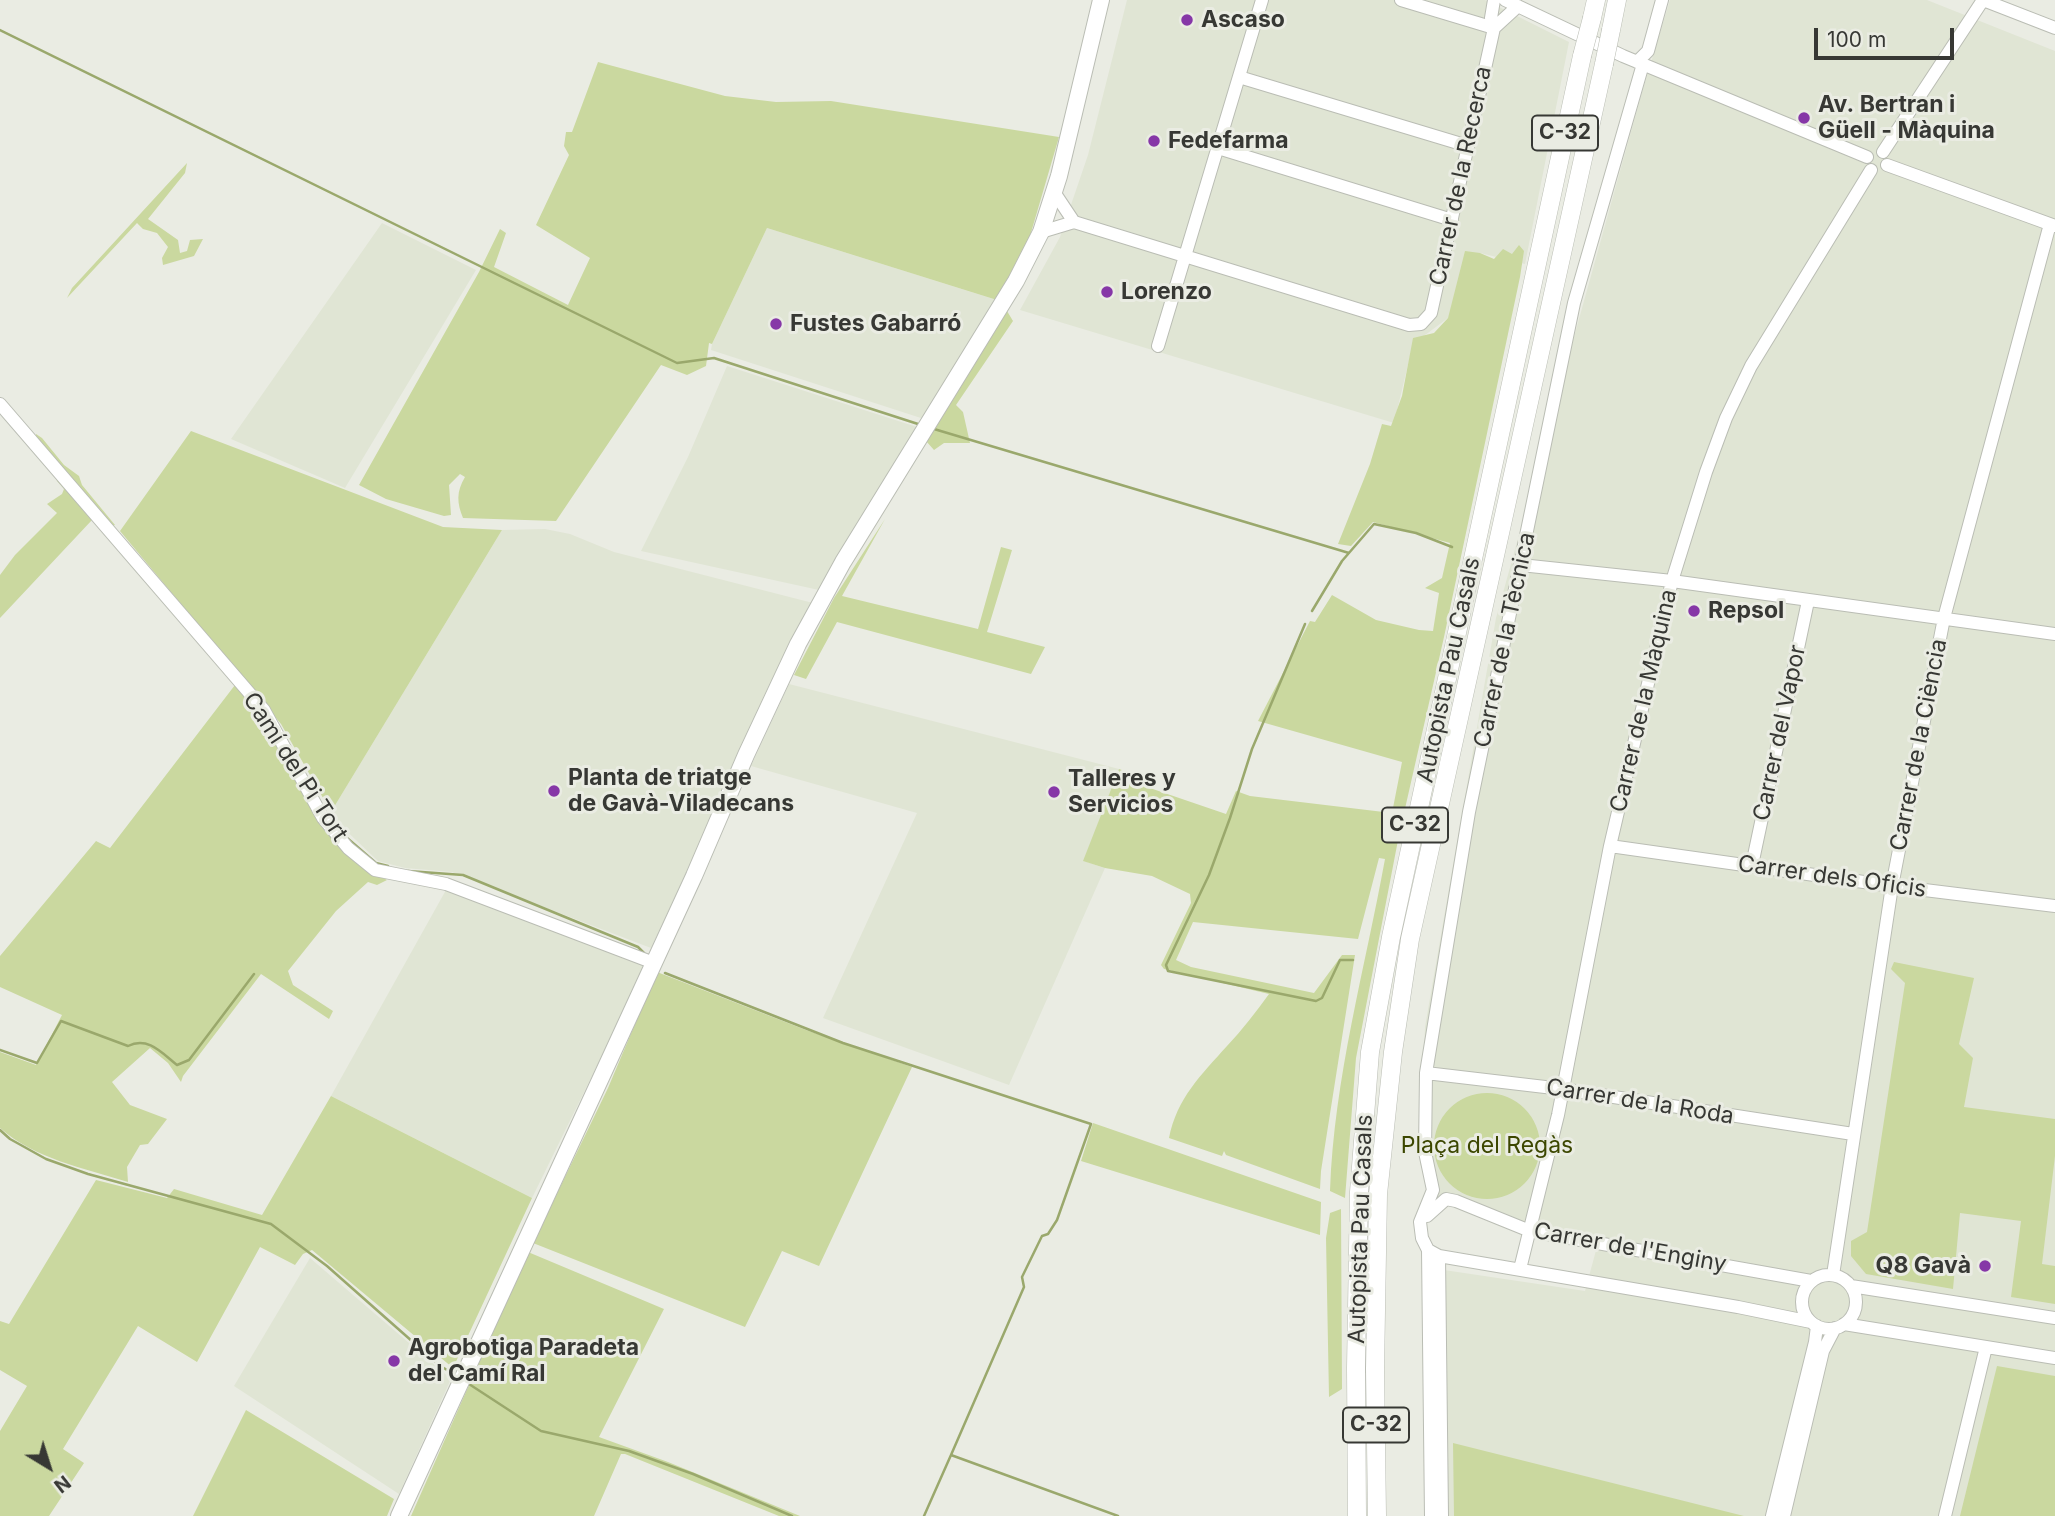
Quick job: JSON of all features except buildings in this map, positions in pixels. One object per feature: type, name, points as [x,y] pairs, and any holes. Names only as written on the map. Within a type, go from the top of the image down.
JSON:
[{"type":"highway","name":"Autopista Pau Casals","points":[[1357,1516],[1357,1233],[1370,1052],[1391,937],[1577,74],[1587,12],[1596,0]]},
{"type":"highway","name":"Autopista Pau Casals","points":[[1377,1516],[1375,1369],[1378,1194],[1393,1052],[1410,939],[1615,11]]},
{"type":"main road","points":[[399,1516],[654,963],[746,755],[810,621],[843,562],[1016,281],[1041,232],[1054,192],[1101,0]]},
{"type":"street","points":[[1158,346],[1262,0]]},
{"type":"street","points":[[1401,0],[1494,28],[1518,6]]},
{"type":"street","name":"Carrer de la Recerca","points":[[1185,256],[1409,325],[1416,326],[1426,322],[1431,313],[1494,28],[1491,18],[1494,0]]},
{"type":"street","points":[[1506,0],[1573,33],[1880,171],[1887,165],[1887,158],[1883,152],[1874,151],[1869,164]]},
{"type":"street","name":"Carrer de la Tècnica","points":[[1420,1222],[1433,1190],[1424,1152],[1426,1073],[1469,812],[1574,303],[1640,63],[1648,51],[1662,0]]},
{"type":"street","points":[[1883,152],[1983,0],[2055,28]]},
{"type":"street","points":[[1239,77],[1468,146]]},
{"type":"street","points":[[1218,148],[1452,220]]},
{"type":"street","name":"Carrer de la Màquina","points":[[1520,1269],[1558,1115],[1610,846],[1672,581],[1706,472],[1726,418],[1751,366],[1869,164]]},
{"type":"street","points":[[1887,165],[2052,225]]},
{"type":"street","points":[[1054,192],[1074,222]]},
{"type":"street","points":[[1041,232],[1074,222],[1185,256]]},
{"type":"street","name":"Carrer de la Ciència","points":[[1833,1275],[1892,886],[1944,618],[2052,225]]},
{"type":"street","name":"Camí del Pi Tort","points":[[0,404],[264,710],[323,818],[348,848],[375,870],[446,884],[654,963]]},
{"type":"street","points":[[1521,565],[1672,581],[2055,634]]},
{"type":"street","name":"Carrer del Vapor","points":[[1752,865],[1808,601]]},
{"type":"street","name":"Carrer dels Oficis","points":[[1610,846],[2055,906]]},
{"type":"street","name":"Carrer de la Roda","points":[[1426,1073],[1562,1089],[1853,1134]]},
{"type":"street","name":"Carrer de l'Enginy","points":[[1420,1222],[1446,1199],[1530,1231],[1811,1281]]},
{"type":"street","points":[[1420,1222],[1422,1238],[1434,1253],[1442,1516]]},
{"type":"street","points":[[1431,1516],[1434,1253]]},
{"type":"street","name":"Carrer de l'Enginy","points":[[1434,1253],[1738,1307],[1814,1324]]},
{"type":"street","points":[[1772,1516],[1815,1342],[1814,1324],[1806,1315],[1802,1300],[1811,1281],[1825,1275],[1833,1275],[1844,1279],[1851,1286],[1856,1296],[1856,1306],[1853,1314],[1840,1326],[1823,1351],[1784,1516]]},
{"type":"street","points":[[1851,1286],[2055,1318]]},
{"type":"street","points":[[1814,1324],[2055,1358]]},
{"type":"street","points":[[1945,1516],[1986,1347]]},
{"type":"shaded area","points":[[1127,0],[1485,0],[1569,42],[1525,264],[1480,253],[1448,318],[1413,344],[1394,423],[1020,310],[1060,237],[1088,155]]},
{"type":"shaded area","points":[[1670,0],[1927,0],[2055,51],[2055,1516],[1447,1516],[1444,1270],[1585,1291],[1598,1243],[1530,1231],[1456,1201],[1432,1210],[1433,1190],[1420,1164],[1425,1027],[1496,618]]},
{"type":"shaded area","points":[[382,223],[476,270],[345,488],[231,439]]},
{"type":"shaded area","points":[[767,228],[997,300],[924,419],[711,350]]},
{"type":"shaded area","points":[[727,366],[917,427],[819,590],[641,551],[688,457]]},
{"type":"shaded area","points":[[545,529],[570,534],[614,552],[813,603],[651,948],[452,872],[405,868],[378,861],[337,822],[331,812],[502,530]]},
{"type":"shaded area","points":[[789,684],[1119,769],[1084,861],[1105,868],[1009,1085],[823,1018],[917,813],[751,766]]},
{"type":"shaded area","points":[[446,890],[646,966],[532,1198],[331,1096]]},
{"type":"shaded area","points":[[310,1258],[451,1379],[399,1494],[234,1386]]},
{"type":"green space","points":[[598,62],[725,96],[776,102],[831,101],[1059,137],[1030,236],[997,300],[767,228],[712,344],[709,343],[706,366],[687,375],[661,365],[556,521],[463,518],[458,498],[465,477],[460,474],[449,485],[451,515],[444,516],[386,499],[359,485],[479,272],[500,229],[506,233],[494,267],[568,305],[590,258],[536,225],[569,155],[564,146],[566,132],[572,132]]},
{"type":"green space","points":[[187,163],[185,173],[148,219],[178,240],[180,253],[187,251],[190,240],[203,239],[194,256],[163,265],[162,258],[168,247],[157,233],[143,229],[137,223],[67,298],[72,288]]},
{"type":"green space","points":[[1519,245],[1524,251],[1520,277],[1399,835],[1356,1058],[1345,1198],[1330,1191],[1337,1107],[1385,859],[1379,858],[1358,939],[1193,922],[1176,960],[1191,967],[1314,993],[1342,955],[1355,955],[1320,1189],[1226,1155],[1224,1151],[1222,1156],[1169,1138],[1178,1111],[1191,1088],[1269,994],[1164,969],[1161,965],[1191,903],[1190,894],[1152,876],[1105,868],[1083,861],[1119,769],[1144,778],[1144,786],[1226,814],[1236,791],[1250,796],[1392,813],[1402,762],[1258,721],[1310,621],[1315,622],[1332,595],[1376,620],[1433,631],[1439,593],[1425,588],[1442,578],[1450,543],[1373,522],[1351,546],[1338,544],[1370,464],[1382,424],[1391,426],[1402,396],[1413,338],[1434,333],[1448,318],[1465,251],[1494,259],[1503,249],[1512,254]]},
{"type":"green space","points":[[1007,311],[1013,321],[956,405],[963,412],[970,443],[944,443],[934,450],[926,441]]},
{"type":"green space","points":[[191,431],[443,527],[502,530],[331,812],[281,724],[120,531]]},
{"type":"green space","points":[[36,434],[64,465],[79,476],[82,485],[115,525],[110,527],[35,439]]},
{"type":"green space","points":[[56,475],[92,520],[0,618],[0,575],[15,555],[57,513],[47,504],[62,494],[64,489],[57,481]]},
{"type":"green space","points":[[885,519],[842,596],[978,629],[1001,547],[1012,550],[987,632],[1045,647],[1031,674],[837,622],[806,679],[794,675],[834,598]]},
{"type":"green space","points":[[235,685],[268,731],[322,825],[359,864],[387,880],[377,885],[368,882],[336,911],[288,971],[293,985],[333,1011],[329,1019],[261,974],[181,1082],[168,1063],[150,1048],[112,1082],[130,1105],[167,1119],[148,1144],[140,1145],[127,1167],[128,1182],[44,1155],[0,1128],[0,1052],[36,1065],[62,1015],[0,987],[0,956],[96,841],[110,848]]},
{"type":"green space","points":[[1894,962],[1974,978],[1959,1044],[1973,1058],[1964,1107],[2055,1119],[2055,1156],[2042,1264],[2055,1266],[2055,1304],[2011,1297],[2021,1221],[1960,1213],[1953,1289],[1866,1274],[1851,1256],[1851,1241],[1867,1232],[1905,983],[1891,969]]},
{"type":"green space","points":[[657,972],[806,1030],[912,1067],[819,1266],[782,1251],[745,1327],[533,1243],[608,1088]]},
{"type":"green space","name":"Plaça del Regàs","points":[[1487,1093],[1507,1097],[1524,1109],[1536,1126],[1540,1146],[1536,1166],[1524,1183],[1507,1195],[1487,1199],[1467,1195],[1450,1183],[1438,1166],[1434,1146],[1438,1126],[1450,1109],[1467,1097]]},
{"type":"green space","points":[[331,1096],[532,1198],[453,1368],[312,1250],[303,1254],[295,1265],[260,1247],[197,1362],[138,1326],[63,1449],[84,1463],[49,1516],[0,1516],[0,1431],[27,1386],[0,1370],[0,1321],[9,1324],[96,1180],[167,1198],[174,1189],[262,1215]]},
{"type":"green space","points":[[1093,1123],[1321,1202],[1320,1235],[1081,1161]]},
{"type":"green space","points":[[1341,1209],[1342,1389],[1329,1397],[1326,1238],[1330,1213]]},
{"type":"green space","points":[[528,1252],[664,1309],[599,1437],[800,1516],[779,1516],[621,1454],[594,1516],[411,1516]]},
{"type":"green space","points":[[1997,1366],[2055,1376],[2055,1516],[1960,1516]]},
{"type":"green space","points":[[246,1410],[394,1499],[387,1516],[193,1516]]},
{"type":"green space","points":[[1453,1443],[1744,1516],[1454,1516]]},
{"type":"waterway","points":[[0,30],[677,363],[714,358],[918,424]]},
{"type":"waterway","points":[[934,429],[1349,553]]},
{"type":"waterway","points":[[1312,611],[1342,561],[1374,524],[1416,533],[1452,547]]},
{"type":"waterway","points":[[1305,624],[1252,749],[1209,875],[1166,965],[1168,971],[1316,1001],[1322,998],[1340,960],[1353,960]]},
{"type":"waterway","points":[[346,837],[376,863],[388,866]]},
{"type":"waterway","points":[[408,871],[463,875],[638,947],[644,953]]},
{"type":"waterway","points":[[665,973],[843,1043],[1091,1124],[1057,1220],[1048,1234],[1042,1236],[1022,1277],[1024,1287],[951,1455],[1118,1516]]},
{"type":"waterway","points":[[0,1050],[37,1063],[61,1021],[128,1046],[135,1043],[148,1044],[177,1065],[189,1060],[254,974]]},
{"type":"waterway","points":[[0,1130],[10,1139],[46,1159],[88,1174],[271,1224],[327,1266],[439,1365],[455,1375]]},
{"type":"waterway","points":[[469,1384],[541,1431],[629,1451],[693,1474],[792,1516]]},
{"type":"waterway","points":[[924,1516],[951,1455]]},
{"type":"place","name":"Ascaso","points":[[1187,20]]},
{"type":"place","name":"Av. Bertran i Güell - Màquina","points":[[1804,118]]},
{"type":"place","name":"Fedefarma","points":[[1154,141]]},
{"type":"place","name":"Lorenzo","points":[[1107,292]]},
{"type":"place","name":"Fustes Gabarró","points":[[776,324]]},
{"type":"place","name":"Repsol","points":[[1694,611]]},
{"type":"place","name":"Planta de triatge de Gavà-Viladecans","points":[[554,791]]},
{"type":"place","name":"Talleres y Servicios","points":[[1054,792]]},
{"type":"place","name":"Q8 Gavà","points":[[1985,1266]]},
{"type":"place","name":"Agrobotiga Paradeta del Camí Ral","points":[[394,1361]]}]
